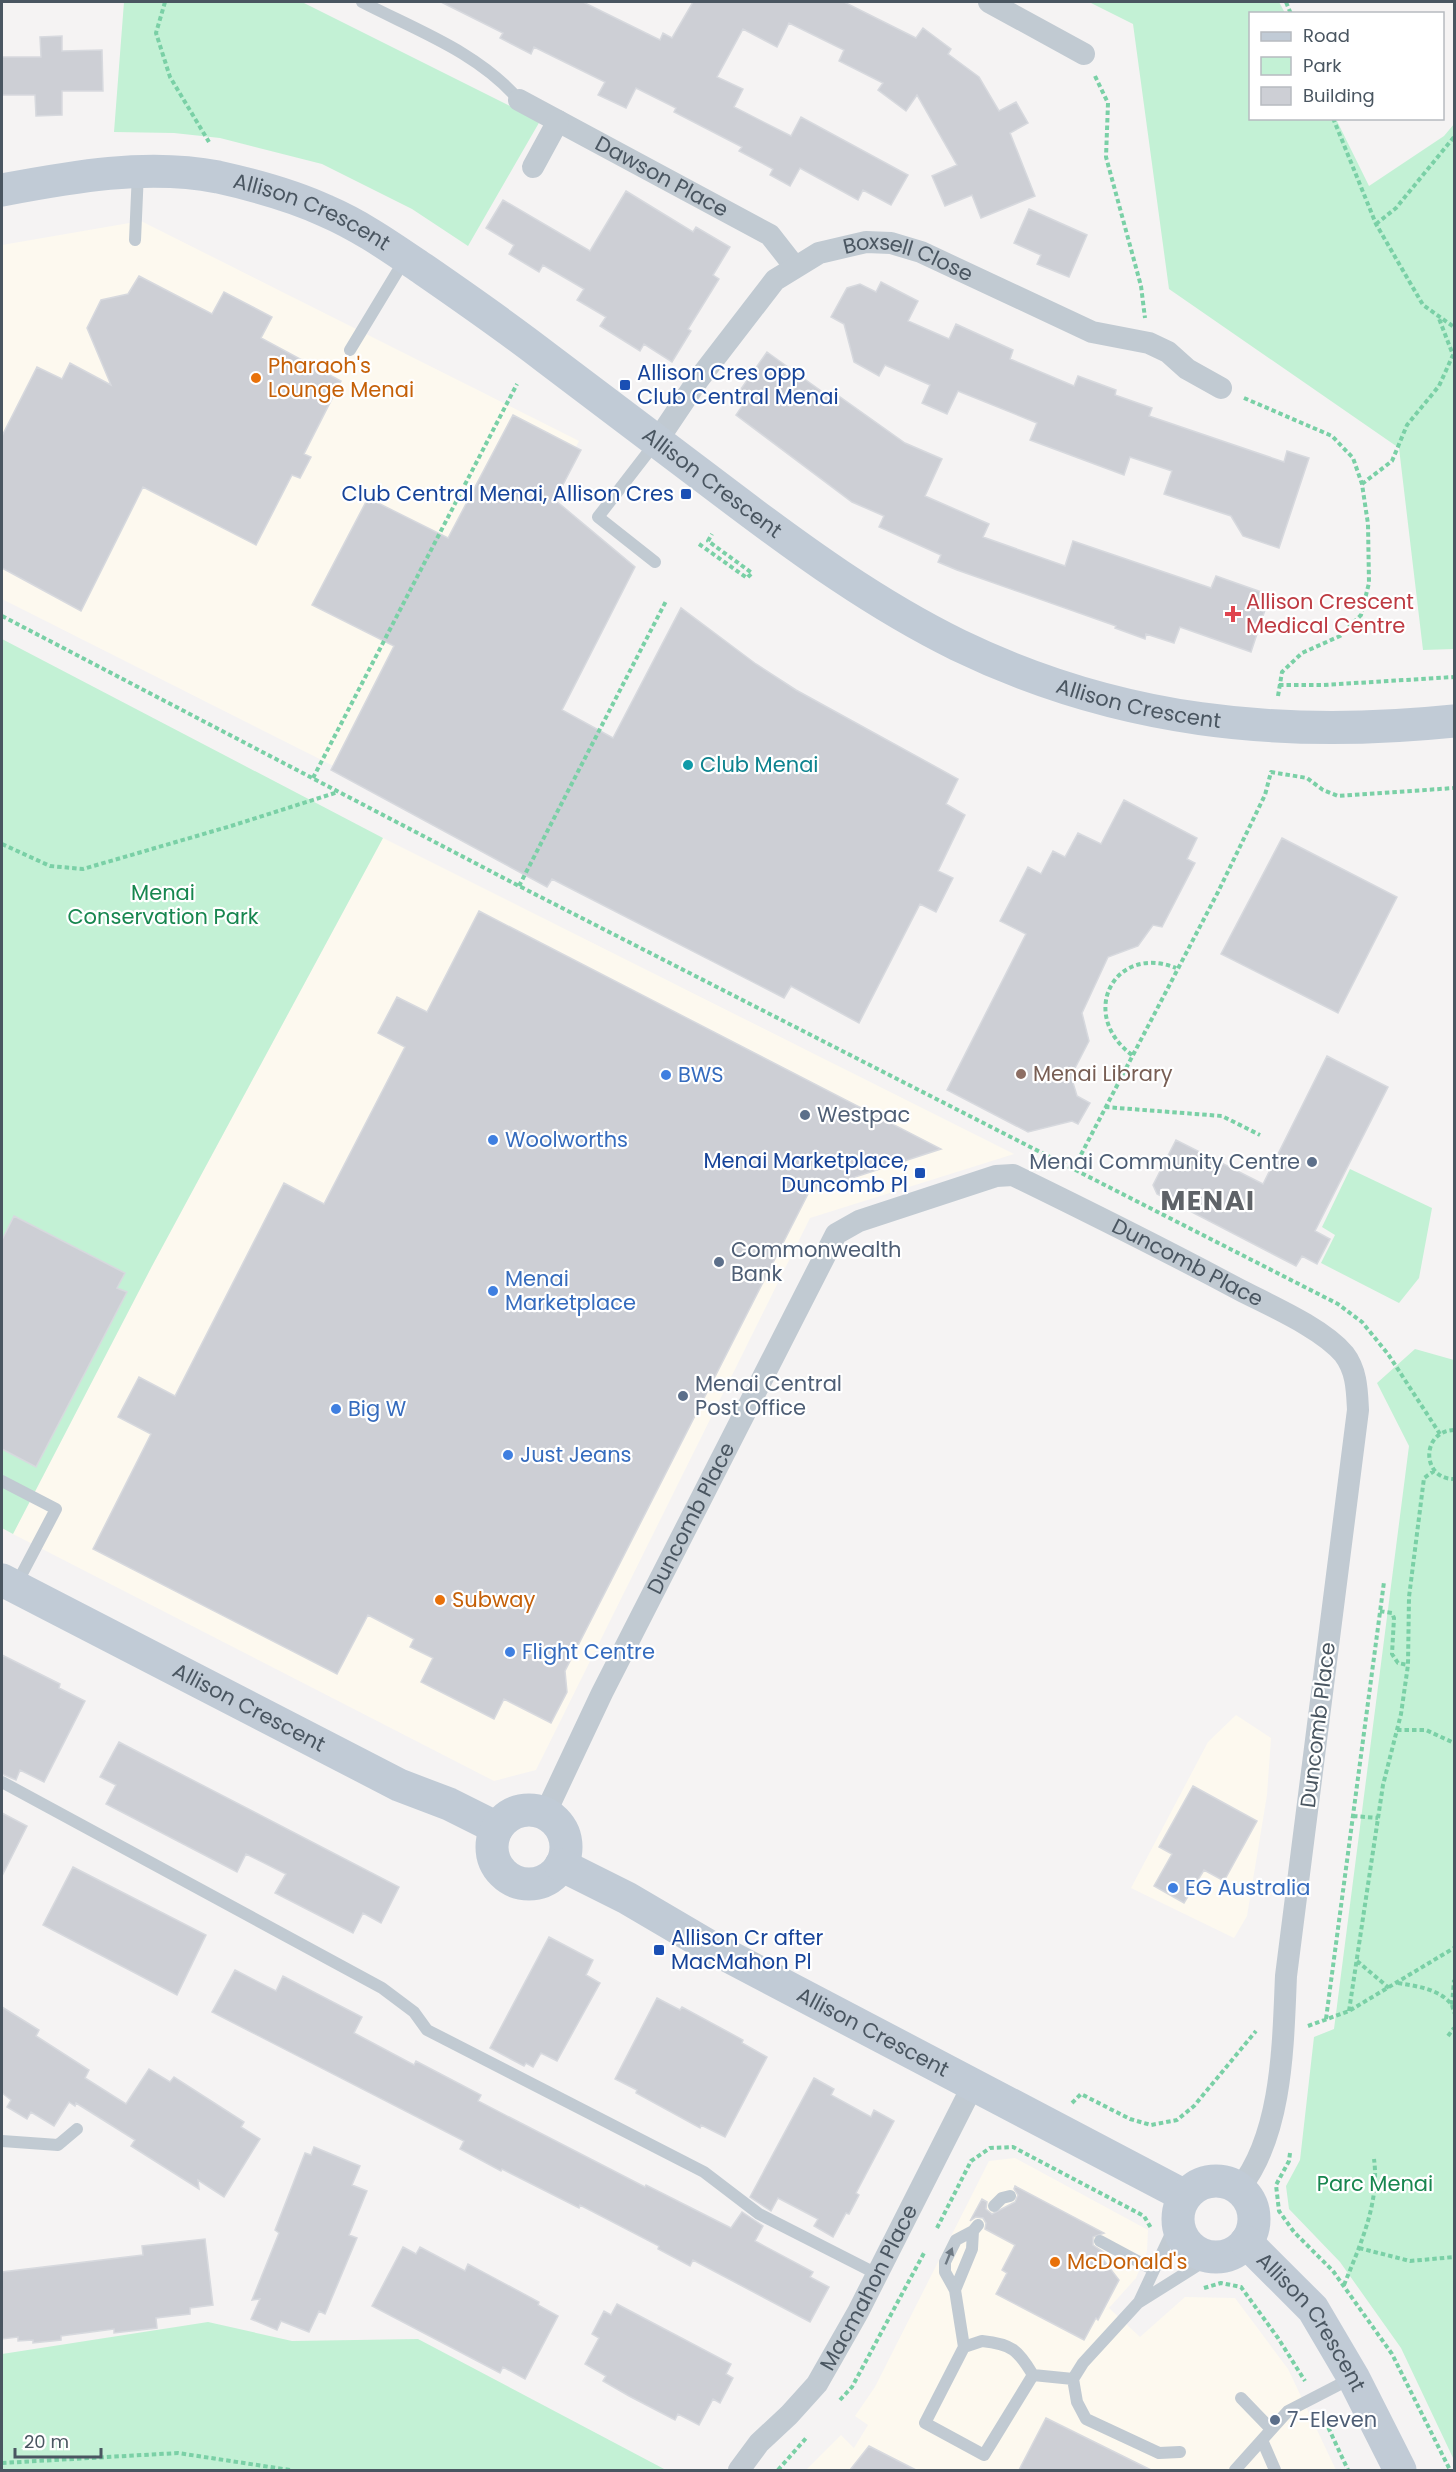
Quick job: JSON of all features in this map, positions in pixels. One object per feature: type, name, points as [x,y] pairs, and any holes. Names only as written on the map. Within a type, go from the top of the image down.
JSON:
[{"type":"street","points":[[989,2],[1084,54]]},
{"type":"street","name":"Dawson Place","points":[[519,100],[770,235],[795,267]]},
{"type":"street","points":[[533,167],[558,121]]},
{"type":"street","name":"Allison Crescent","points":[[2,190],[63,179],[138,172],[178,172],[216,177],[295,198],[326,210],[366,231],[516,335],[838,576],[912,621],[958,645],[1027,675],[1117,704],[1161,714],[1207,720],[1311,728],[1378,727],[1455,721]]},
{"type":"street","name":"Boxsell Close","points":[[657,441],[775,280],[819,253],[866,242],[891,243],[921,252],[1092,332],[1149,343],[1168,352],[1187,369],[1221,388]]},
{"type":"street","name":"Duncomb Place","points":[[545,1814],[607,1683],[836,1234],[859,1221],[996,1176],[1013,1175],[1124,1229],[1275,1308],[1328,1339],[1345,1356],[1356,1378],[1358,1410],[1286,1976],[1284,2025],[1276,2092],[1262,2149],[1239,2189]]},
{"type":"street","name":"Allison Crescent","points":[[8,1584],[399,1785],[450,1804],[498,1828]]},
{"type":"street","points":[[526,1810],[545,1814],[558,1824],[564,1835],[566,1848],[561,1865],[548,1880],[536,1884],[523,1884],[511,1879],[502,1872],[492,1851],[493,1839],[498,1828],[504,1819],[514,1813],[526,1810]]},
{"type":"street","name":"Allison Crescent","points":[[561,1865],[627,1898],[707,1945],[973,2085],[1172,2216]]},
{"type":"street","name":"Macmahon Place","points":[[739,2470],[759,2443],[817,2384],[877,2274],[973,2085]]},
{"type":"street","points":[[1221,2181],[1239,2189],[1251,2204],[1254,2217],[1252,2231],[1246,2242],[1230,2255],[1211,2258],[1198,2253],[1188,2245],[1172,2216],[1195,2187],[1207,2182],[1221,2181]]},
{"type":"street","name":"Allison Crescent","points":[[1246,2242],[1313,2309],[1353,2377],[1400,2470]]},
{"type":"lane","points":[[362,2],[475,60],[504,83],[519,100]]},
{"type":"lane","points":[[135,240],[138,172]]},
{"type":"lane","points":[[350,350],[406,258]]},
{"type":"lane","points":[[655,562],[598,517],[657,441]]},
{"type":"lane","points":[[2,1481],[56,1509],[8,1584]]},
{"type":"lane","points":[[2,1782],[382,1988],[414,2012],[427,2030],[704,2172],[759,2214],[877,2274]]},
{"type":"lane","points":[[2,2141],[58,2145],[77,2129]]},
{"type":"lane","points":[[994,2206],[1002,2198],[1010,2196]]},
{"type":"lane","points":[[1138,2303],[1154,2270],[1172,2216]]},
{"type":"lane","points":[[955,2290],[972,2249],[976,2228],[956,2240],[945,2262],[945,2271],[955,2290],[964,2347],[925,2423],[984,2456],[1034,2375]]},
{"type":"lane","points":[[1100,2241],[1154,2270]]},
{"type":"lane","points":[[1180,2452],[1159,2453],[1086,2419],[1077,2402],[1073,2379],[1083,2363],[1138,2303],[1211,2258]]},
{"type":"lane","points":[[964,2347],[982,2341],[1003,2343],[1017,2353],[1034,2375],[1073,2379]]},
{"type":"lane","points":[[1234,2470],[1288,2411],[1353,2377]]},
{"type":"lane","points":[[1241,2398],[1271,2429]]},
{"type":"lane","points":[[1262,2440],[1275,2470]]},
{"type":"path","points":[[165,2],[156,33],[170,77],[209,142]]},
{"type":"path","points":[[1084,54],[1108,103],[1106,157],[1141,286],[1149,343]]},
{"type":"path","points":[[1334,120],[1376,224],[1423,305],[1455,327]]},
{"type":"path","points":[[1376,224],[1396,208],[1455,137]]},
{"type":"path","points":[[1362,484],[1392,461],[1407,425],[1439,386],[1453,355],[1438,316]]},
{"type":"path","points":[[313,778],[517,384]]},
{"type":"path","points":[[1221,388],[1332,436],[1353,458],[1362,484],[1368,524],[1369,583],[1361,615],[1340,636],[1302,653],[1282,672],[1276,705]]},
{"type":"path","points":[[699,544],[747,578],[752,573],[708,541],[712,534]]},
{"type":"path","points":[[519,886],[666,602]]},
{"type":"path","points":[[2,616],[519,886],[1338,1304],[1362,1322],[1388,1354],[1440,1434]]},
{"type":"path","points":[[1279,685],[1323,685],[1455,676]]},
{"type":"path","points":[[1074,1168],[1176,968],[1218,892],[1261,805],[1271,772],[1307,778],[1323,790],[1338,796],[1455,788]]},
{"type":"path","points":[[2,844],[50,866],[83,868],[231,826],[339,791]]},
{"type":"path","points":[[1132,1055],[1119,1046],[1110,1034],[1105,1019],[1105,1004],[1110,989],[1119,976],[1131,967],[1146,962],[1161,962],[1176,968]]},
{"type":"path","points":[[1105,1107],[1222,1116],[1260,1135]]},
{"type":"path","points":[[1455,1430],[1440,1434],[1429,1448],[1430,1464],[1434,1471],[1447,1479],[1455,1479]]},
{"type":"path","points":[[1349,2011],[1383,1785],[1397,1730],[1408,1665],[1409,1597],[1424,1478],[1434,1471]]},
{"type":"path","points":[[1326,2019],[1384,1582]]},
{"type":"path","points":[[1380,1611],[1392,1613],[1395,1618],[1392,1654],[1398,1663],[1408,1665]]},
{"type":"path","points":[[1397,1730],[1425,1730],[1455,1743]]},
{"type":"path","points":[[1353,1816],[1378,1818]]},
{"type":"path","points":[[1303,2027],[1349,2011],[1455,1948]]},
{"type":"path","points":[[1357,1960],[1389,1988]]},
{"type":"path","points":[[1452,2005],[1455,1980]]},
{"type":"path","points":[[1397,1983],[1420,1986],[1447,1999],[1455,2013]]},
{"type":"path","points":[[1081,2094],[1130,2119],[1151,2125],[1177,2120],[1194,2106],[1262,2024]]},
{"type":"path","points":[[1448,2036],[1455,2028]]},
{"type":"path","points":[[934,2233],[971,2161],[990,2148],[1014,2147],[1144,2216],[1172,2216]]},
{"type":"path","points":[[1290,2150],[1289,2161],[1276,2185],[1279,2211],[1294,2232],[1333,2271],[1392,2354],[1450,2470]]},
{"type":"path","points":[[1344,2286],[1359,2248],[1374,2198],[1377,2178],[1374,2159]]},
{"type":"path","points":[[836,2404],[852,2387],[929,2243]]},
{"type":"path","points":[[1359,2248],[1410,2261],[1455,2257]]},
{"type":"path","points":[[1197,2289],[1221,2283],[1241,2288],[1278,2338],[1314,2397],[1348,2470]]},
{"type":"path","points":[[778,2470],[813,2429]]},
{"type":"path","points":[[2,2463],[178,2453],[290,2470]]},
{"type":"shaded area","points":[[141,221],[579,441],[395,797],[2,599],[2,245]]},
{"type":"shaded area","name":"Menai Marketplace","points":[[383,838],[1014,1154],[810,1218],[536,1770],[494,1781],[13,1534],[152,1266]]},
{"type":"shaded area","name":"EG Australia","points":[[1236,1715],[1271,1738],[1267,1795],[1247,1916],[1234,1938],[1131,1888],[1208,1742]]},
{"type":"shaded area","points":[[1015,2158],[1148,2230],[1147,2251],[1136,2278],[1109,2308],[1140,2337],[1185,2297],[1235,2298],[1288,2369],[1336,2470],[806,2470],[841,2435],[854,2448],[868,2425],[855,2416],[875,2387],[989,2161]]},
{"type":"green space","points":[[124,2],[302,2],[540,121],[468,246],[412,209],[322,164],[220,138],[174,133],[114,132]]},
{"type":"green space","points":[[1089,2],[1279,2],[1284,12],[1249,12],[1249,120],[1336,120],[1369,186],[1444,136],[1454,124],[1454,649],[1423,650],[1399,448],[1169,289],[1133,24]]},
{"type":"green space","name":"Menai Conservation Park","points":[[2,639],[383,838],[152,1266],[13,1534],[2,1528]]},
{"type":"green space","points":[[1350,1169],[1432,1208],[1419,1278],[1399,1303],[1321,1263],[1335,1235],[1322,1227]]},
{"type":"green space","name":"Parc Menai","points":[[1415,1349],[1454,1360],[1454,2460],[1401,2348],[1340,2262],[1289,2209],[1286,2186],[1300,2160],[1314,2037],[1334,2029],[1409,1446],[1377,1383]]},
{"type":"green space","points":[[208,2322],[292,2341],[418,2339],[666,2470],[2,2470],[2,2354]]},
{"type":"building","points":[[441,2],[583,2],[660,40],[663,33],[672,38],[693,2],[844,2],[916,38],[923,28],[951,49],[948,54],[979,77],[999,111],[1016,102],[1028,123],[1010,133],[1035,196],[981,218],[972,195],[945,206],[932,176],[957,165],[917,95],[906,111],[878,90],[883,83],[839,61],[844,50],[789,23],[777,47],[743,29],[717,77],[743,89],[734,107],[791,136],[801,117],[908,175],[891,205],[863,190],[858,200],[800,168],[790,186],[770,175],[773,169],[739,151],[742,147],[674,112],[676,108],[636,88],[626,108],[598,95],[605,82],[534,47],[531,54],[500,38],[503,33]]},
{"type":"building","points":[[62,36],[62,51],[102,50],[103,91],[62,91],[62,115],[36,116],[35,95],[2,95],[2,57],[41,57],[40,37]]},
{"type":"building","points":[[626,191],[693,232],[696,227],[730,247],[713,275],[719,279],[688,329],[691,331],[672,362],[644,344],[640,351],[600,326],[606,317],[577,300],[584,289],[543,265],[539,272],[509,254],[514,245],[486,228],[503,200],[590,251]]},
{"type":"building","points":[[1029,209],[1087,235],[1069,277],[1037,264],[1041,255],[1014,243]]},
{"type":"building","points":[[139,276],[212,314],[224,292],[272,317],[261,338],[341,381],[304,454],[311,457],[300,478],[292,475],[256,545],[143,487],[81,611],[2,568],[2,436],[37,367],[62,379],[70,363],[111,385],[87,328],[101,300],[128,294]]},
{"type":"building","points":[[881,282],[918,301],[908,321],[949,339],[956,324],[1013,350],[1010,359],[1074,386],[1078,376],[1116,390],[1115,395],[1152,408],[1149,416],[1284,462],[1287,451],[1309,458],[1279,548],[1243,536],[1231,516],[1164,494],[1172,471],[1130,457],[1124,475],[1030,440],[1037,423],[958,391],[947,414],[922,403],[930,385],[885,365],[879,376],[854,362],[844,324],[831,317],[847,288],[860,284],[876,292]]},
{"type":"building","points":[[767,352],[831,398],[833,392],[905,443],[942,459],[925,496],[989,524],[983,537],[1065,566],[1073,541],[1211,588],[1216,576],[1270,595],[1251,652],[1180,627],[1174,643],[1146,634],[1145,639],[1115,628],[1116,626],[938,562],[941,555],[879,527],[884,516],[852,502],[736,415],[745,402],[736,396]]},
{"type":"building","name":"Club Menai","points":[[513,415],[581,450],[555,500],[635,567],[562,710],[613,738],[681,608],[756,664],[796,690],[958,779],[946,804],[965,815],[938,871],[953,878],[936,912],[920,904],[859,1023],[791,986],[784,998],[552,879],[547,887],[331,770],[394,646],[312,605],[368,498],[448,538]]},
{"type":"building","points":[[1124,800],[1197,838],[1187,859],[1195,863],[1162,927],[1153,925],[1138,946],[1108,957],[1082,1013],[1089,1041],[1071,1076],[1077,1096],[1090,1103],[1078,1124],[1072,1121],[1028,1132],[947,1090],[1026,934],[1000,921],[1028,867],[1041,874],[1053,851],[1065,857],[1078,833],[1101,844]]},
{"type":"building","points":[[1282,838],[1397,897],[1338,1013],[1221,954]]},
{"type":"building","name":"Menai Marketplace","points":[[479,911],[941,1149],[809,1192],[565,1671],[567,1692],[551,1723],[504,1699],[494,1719],[421,1682],[433,1658],[410,1647],[414,1639],[368,1615],[337,1674],[93,1549],[151,1434],[118,1417],[139,1377],[175,1396],[284,1183],[324,1204],[405,1047],[378,1033],[397,997],[427,1012]]},
{"type":"building","name":"Menai Community Centre","points":[[1327,1056],[1388,1087],[1315,1231],[1330,1239],[1317,1264],[1302,1256],[1296,1266],[1157,1194],[1153,1185],[1176,1140],[1263,1184]]},
{"type":"building","points":[[14,1216],[125,1273],[117,1288],[127,1292],[36,1467],[2,1449],[2,1240]]},
{"type":"building","points":[[2,1655],[60,1684],[59,1688],[85,1701],[44,1782],[20,1770],[16,1780],[2,1774]]},
{"type":"building","points":[[119,1742],[399,1887],[381,1923],[363,1913],[353,1933],[275,1893],[286,1874],[246,1854],[237,1872],[106,1804],[116,1785],[100,1777]]},
{"type":"building","points":[[1193,1786],[1257,1821],[1224,1881],[1204,1870],[1184,1903],[1154,1886],[1172,1854],[1159,1847]]},
{"type":"building","points":[[2,1813],[27,1826],[2,1876]]},
{"type":"building","points":[[73,1867],[206,1935],[177,1995],[43,1925]]},
{"type":"building","points":[[549,1937],[593,1960],[586,1975],[600,1983],[557,2061],[541,2053],[533,2067],[526,2063],[524,2066],[490,2048]]},
{"type":"building","points":[[235,1970],[276,1991],[283,1976],[362,2017],[354,2033],[414,2065],[416,2061],[481,2095],[478,2101],[645,2187],[646,2185],[731,2228],[742,2212],[763,2226],[755,2241],[813,2272],[810,2277],[829,2287],[810,2322],[693,2260],[690,2266],[658,2249],[659,2246],[580,2205],[579,2208],[502,2169],[501,2171],[460,2149],[464,2141],[212,2012]]},
{"type":"building","points":[[657,1998],[680,2010],[682,2007],[743,2040],[742,2043],[767,2057],[725,2137],[701,2125],[700,2128],[615,2079]]},
{"type":"building","points":[[2,2007],[39,2030],[36,2036],[89,2070],[85,2078],[126,2104],[149,2069],[170,2082],[174,2077],[244,2122],[241,2127],[260,2139],[224,2197],[198,2180],[199,2189],[131,2146],[135,2140],[76,2103],[75,2106],[69,2102],[54,2126],[31,2112],[27,2119],[7,2107],[11,2100],[2,2093]]},
{"type":"building","points":[[814,2078],[834,2089],[831,2095],[871,2117],[874,2110],[894,2121],[856,2193],[859,2195],[833,2237],[814,2226],[818,2219],[778,2198],[771,2211],[750,2197]]},
{"type":"building","points":[[314,2147],[360,2166],[352,2185],[367,2191],[349,2235],[357,2238],[325,2314],[319,2311],[309,2332],[281,2321],[277,2330],[251,2319],[260,2299],[252,2300],[279,2233],[275,2230],[305,2153],[311,2155]]},
{"type":"building","name":"McDonald's","points":[[1015,2186],[1104,2233],[1093,2237],[1093,2245],[1105,2253],[1102,2258],[1119,2280],[1098,2320],[1096,2318],[1084,2340],[996,2294],[1007,2273],[1002,2270],[1015,2245],[985,2229],[986,2223],[983,2218],[976,2217],[970,2221],[982,2199],[987,2202],[986,2209],[992,2214],[1015,2202],[1018,2195],[1014,2189]]},
{"type":"building","points":[[205,2239],[213,2305],[190,2308],[190,2314],[156,2318],[157,2328],[114,2333],[114,2329],[61,2336],[61,2340],[33,2343],[33,2340],[18,2341],[18,2337],[2,2339],[2,2272],[143,2255],[142,2246]]},
{"type":"building","points":[[403,2247],[416,2254],[420,2247],[465,2271],[468,2264],[539,2302],[538,2305],[558,2316],[525,2379],[503,2367],[500,2373],[372,2306]]},
{"type":"building","points":[[617,2304],[731,2364],[726,2374],[733,2378],[720,2403],[713,2399],[699,2425],[678,2414],[675,2420],[629,2396],[603,2381],[606,2376],[585,2364],[599,2338],[592,2334],[604,2311],[611,2315]]},
{"type":"building","points":[[1046,2418],[1151,2470],[1019,2470]]},
{"type":"building","points":[[869,2446],[916,2470],[850,2470]]},
{"type":"place","name":"Pharaoh's Lounge Menai","points":[[256,378]]},
{"type":"place","name":"Allison Cres opp Club Central Menai","points":[[625,385]]},
{"type":"place","name":"Club Central Menai, Allison Cres","points":[[686,494]]},
{"type":"place","name":"Allison Crescent Medical Centre","points":[[1233,614]]},
{"type":"place","name":"Club Menai","points":[[688,765]]},
{"type":"place","name":"Menai Library","points":[[1021,1074]]},
{"type":"place","name":"BWS","points":[[666,1075]]},
{"type":"place","name":"Westpac","points":[[805,1115]]},
{"type":"place","name":"Woolworths","points":[[493,1140]]},
{"type":"place","name":"Menai Community Centre","points":[[1312,1162]]},
{"type":"place","name":"Menai Marketplace, Duncomb Pl","points":[[920,1173]]},
{"type":"place","name":"Commonwealth Bank","points":[[719,1262]]},
{"type":"place","name":"Menai Marketplace","points":[[493,1291]]},
{"type":"place","name":"Menai Central Post Office","points":[[683,1396]]},
{"type":"place","name":"Big W","points":[[336,1409]]},
{"type":"place","name":"Just Jeans","points":[[508,1455]]},
{"type":"place","name":"Subway","points":[[440,1600]]},
{"type":"place","name":"Flight Centre","points":[[510,1652]]},
{"type":"place","name":"EG Australia","points":[[1173,1888]]},
{"type":"place","name":"Allison Cr after MacMahon Pl","points":[[659,1950]]},
{"type":"place","name":"McDonald's","points":[[1055,2262]]},
{"type":"place","name":"7-Eleven","points":[[1275,2420]]},
{"type":"district","name":"MENAI","points":[[1208,1201]]}]
